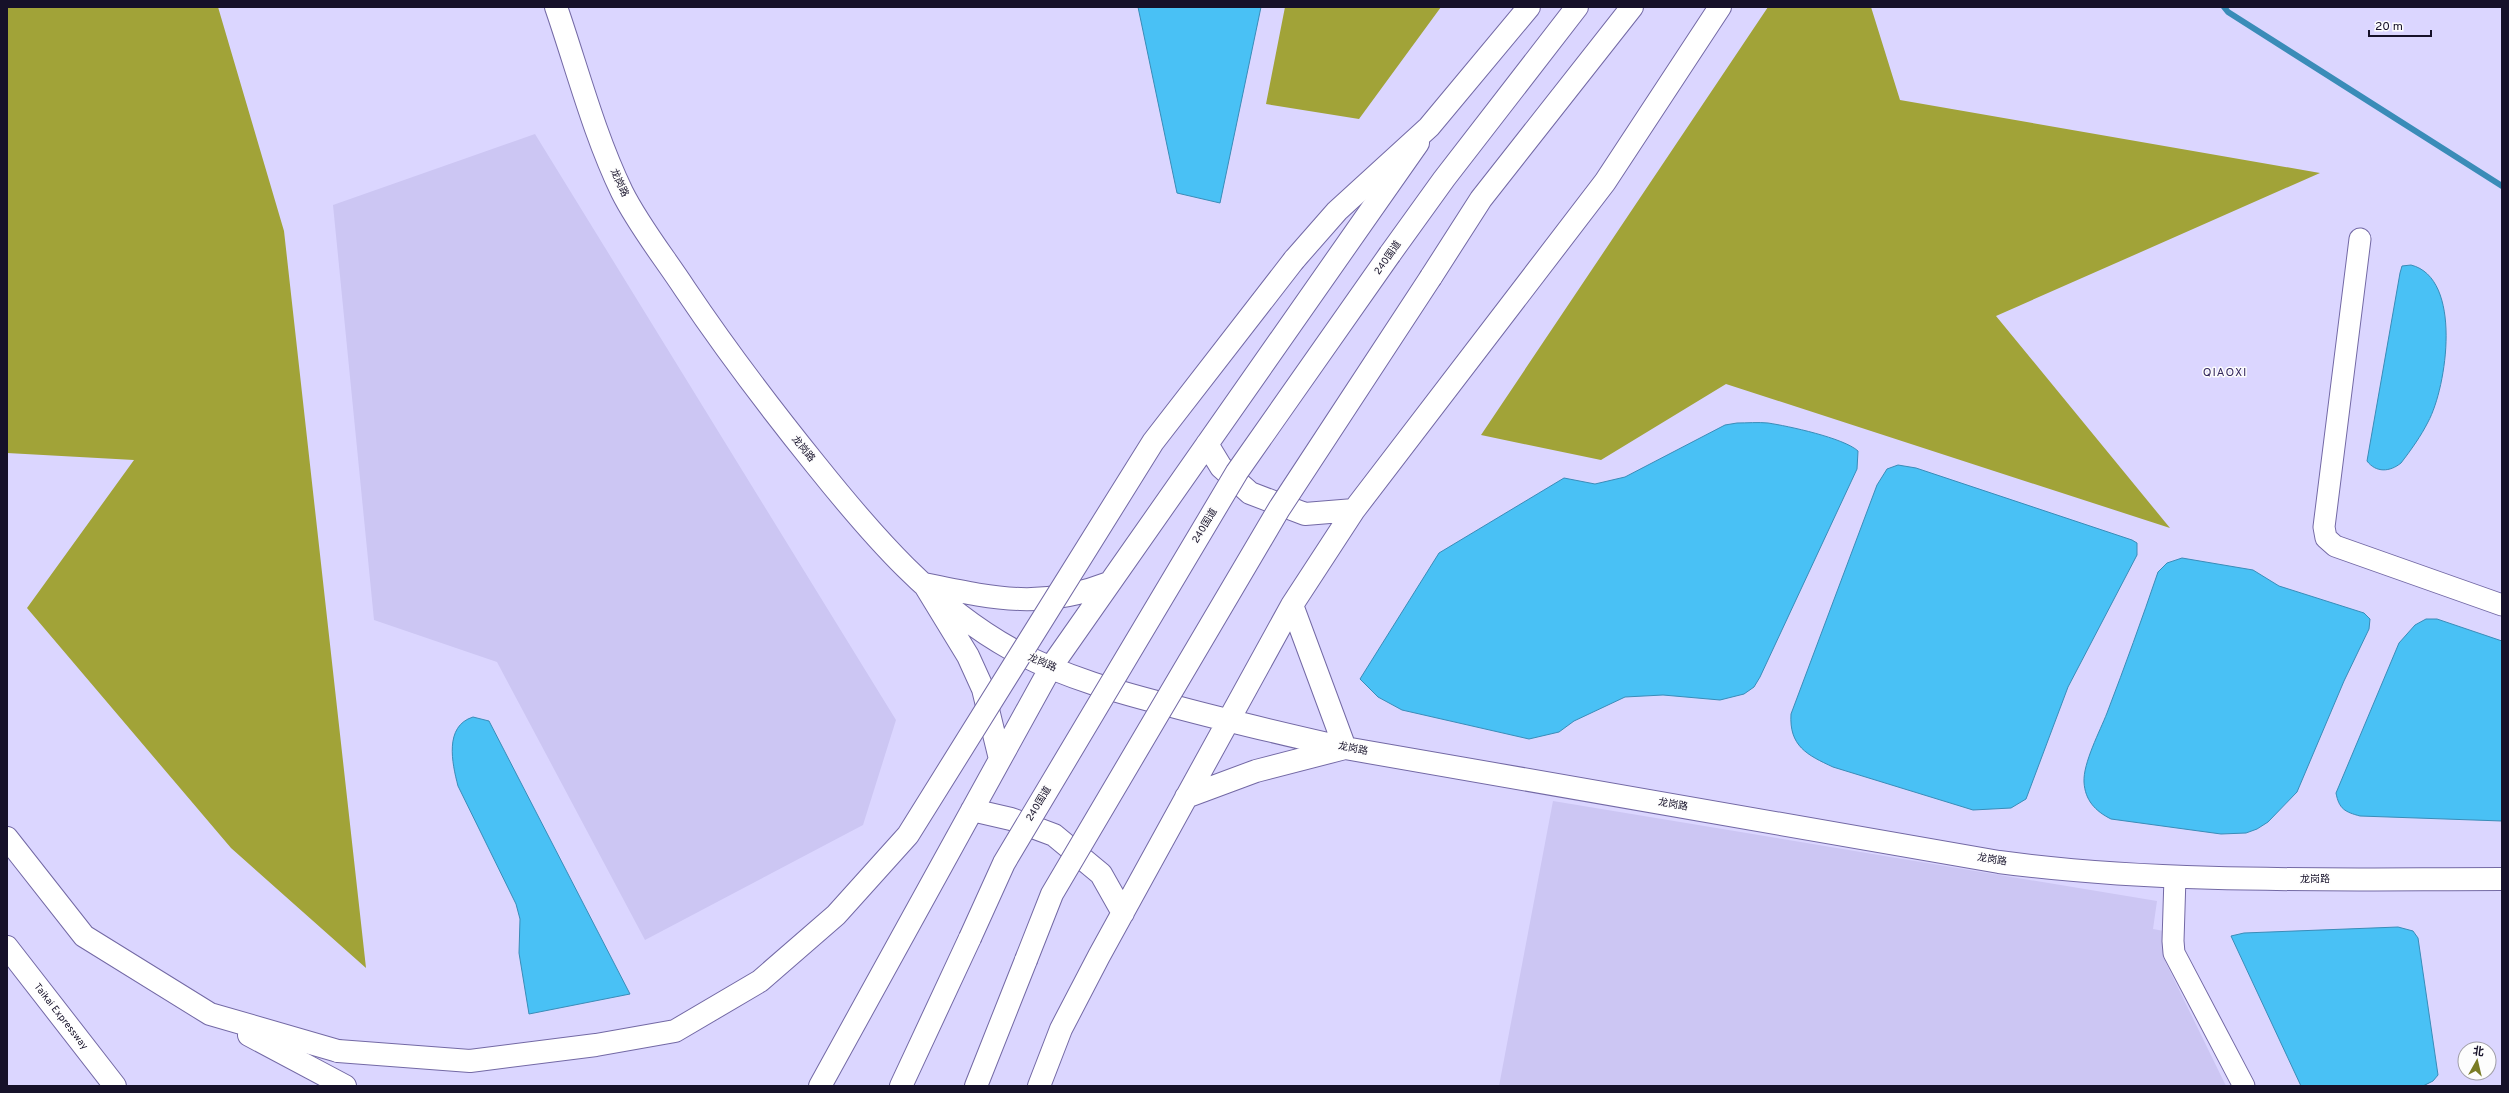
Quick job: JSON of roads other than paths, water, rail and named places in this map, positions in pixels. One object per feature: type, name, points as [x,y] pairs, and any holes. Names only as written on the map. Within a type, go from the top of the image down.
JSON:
[{"type":"main road","name":"龙岗路","points":[[556,7],[608,161],[635,214],[719,340],[781,422],[857,516],[924,584],[995,639],[1051,667],[1140,698],[1228,721],[1345,748],[1999,862],[2092,872],[2175,877],[2502,880]]},
{"type":"main road","points":[[820,1086],[1051,667],[1429,127],[1529,7]]},
{"type":"main road","name":"240国道","points":[[901,1086],[1004,863],[1237,472],[1444,178],[1577,7]]},
{"type":"main road","points":[[976,1086],[1052,894],[1279,509],[1481,200],[1632,7]]},
{"type":"main road","points":[[1039,1086],[1061,1030],[1186,797],[1292,605],[1354,510],[1606,182],[1720,7]]},
{"type":"main road","points":[[210,1014],[338,1051],[470,1061],[596,1045],[675,1031],[760,981],[836,915],[908,835],[1153,442],[1294,260],[1337,211],[1429,127]]},
{"type":"main road","points":[[1207,444],[1222,467],[1250,493],[1304,514],[1354,510]]},
{"type":"main road","points":[[924,584],[986,597],[1020,601],[1082,594],[1109,583]]},
{"type":"main road","points":[[924,584],[968,656],[983,690],[1000,759]]},
{"type":"main road","points":[[1186,797],[1256,771],[1345,748],[1292,605]]},
{"type":"main road","points":[[972,810],[1011,819],[1054,835],[1101,874],[1123,913]]},
{"type":"main road","points":[[7,838],[84,936],[210,1014],[341,1084]]},
{"type":"main road","name":"Taikai Expressway","points":[[7,947],[115,1086]]},
{"type":"street","points":[[2360,240],[2325,520],[2326,538],[2335,546],[2502,606]]},
{"type":"street","points":[[2175,877],[2174,953],[2244,1086]]},
{"type":"water","points":[[1138,7],[1261,7],[1220,203],[1177,193]]},
{"type":"water","points":[[2411,265],[2427,274],[2438,290],[2444,311],[2446,335],[2445,360],[2441,385],[2435,406],[2428,422],[2401,463],[2392,468],[2383,470],[2375,468],[2367,461],[2400,273],[2402,266]]},
{"type":"water","points":[[1737,423],[1768,423],[1802,430],[1829,437],[1851,446],[1858,451],[1857,469],[1760,677],[1754,687],[1744,694],[1720,700],[1663,695],[1625,697],[1574,721],[1559,732],[1529,739],[1402,710],[1378,697],[1360,679],[1439,553],[1564,478],[1595,484],[1625,477],[1725,425]]},
{"type":"water","points":[[1898,465],[1916,468],[2132,540],[2137,543],[2137,555],[2068,687],[2026,799],[2011,808],[1973,810],[1833,767],[1808,753],[1797,742],[1793,734],[1791,714],[1877,485],[1887,469]]},
{"type":"water","points":[[2182,558],[2253,570],[2279,586],[2364,613],[2370,619],[2369,629],[2344,681],[2297,792],[2268,822],[2257,829],[2246,833],[2221,834],[2111,819],[2096,809],[2086,794],[2084,774],[2092,747],[2107,713],[2158,572],[2167,563]]},
{"type":"water","points":[[2426,619],[2437,619],[2502,641],[2502,821],[2360,816],[2350,813],[2344,809],[2337,798],[2336,793],[2399,643],[2415,625]]},
{"type":"water","points":[[473,717],[489,721],[630,994],[529,1014],[519,953],[520,919],[516,904],[458,786],[454,767],[452,746],[454,737],[458,728],[464,722]]},
{"type":"water","points":[[2398,927],[2413,931],[2418,938],[2438,1075],[2433,1081],[2423,1086],[2301,1086],[2231,936],[2244,933]]},
{"type":"waterway","points":[[2224,7],[2228,12],[2502,186]]},
{"type":"district","name":"QIAOXI","points":[[2225,373]]}]
